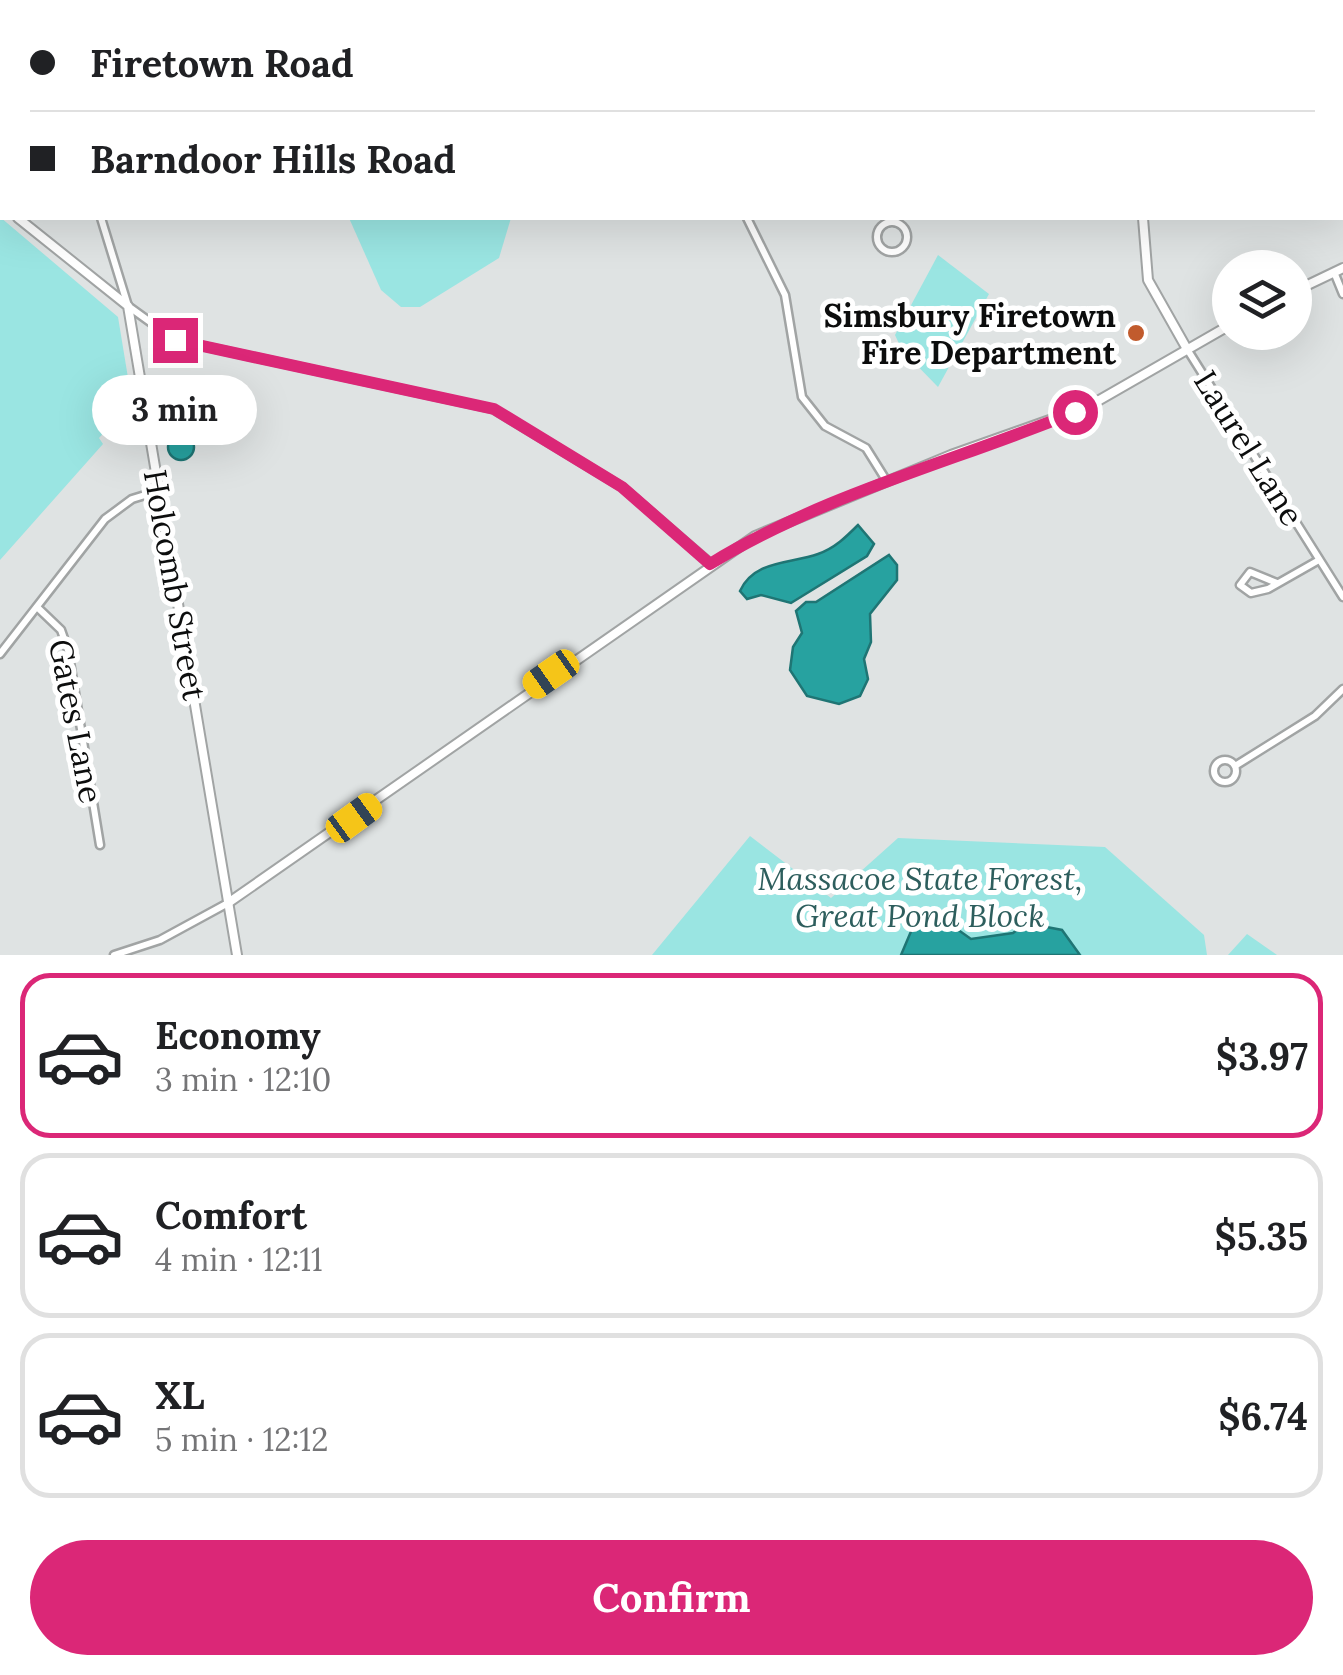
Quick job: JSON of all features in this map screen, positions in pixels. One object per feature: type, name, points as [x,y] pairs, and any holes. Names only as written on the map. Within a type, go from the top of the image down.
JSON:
[{"type":"street","points":[[20,220],[175,340],[204,350],[448,396],[494,409],[622,487],[710,564]]},
{"type":"street","name":"Holcomb Street","points":[[103,220],[128,306],[237,955]]},
{"type":"street","points":[[748,220],[785,295],[802,397],[825,426],[866,448],[886,480]]},
{"type":"street","points":[[896,220],[904,228],[906,242],[889,251],[880,246],[877,233],[882,225],[896,220]]},
{"type":"street","points":[[1142,220],[1148,280],[1187,349]]},
{"type":"street","points":[[1312,283],[1338,270],[1343,294]]},
{"type":"street","points":[[114,955],[160,940],[228,903],[710,564],[766,530],[886,480],[1089,406],[1212,335]]},
{"type":"street","name":"Laurel Lane","points":[[1187,349],[1343,598]]},
{"type":"street","points":[[0,654],[104,520],[132,499],[158,491]]},
{"type":"street","points":[[1276,583],[1250,572],[1240,585],[1251,593],[1276,583],[1319,560]]},
{"type":"street","name":"Gates Lane","points":[[37,607],[62,630],[68,650],[100,844]]},
{"type":"street","points":[[1234,766],[1316,716],[1343,689]]},
{"type":"green space","points":[[0,220],[4,220],[118,317],[132,402],[99,438],[103,444],[0,560]]},
{"type":"green space","points":[[350,220],[510,220],[499,258],[420,307],[401,307],[381,290]]},
{"type":"green space","points":[[938,255],[989,294],[938,387],[902,350],[895,335]]},
{"type":"green space","name":"Massacoe State Forest, Great Pond Block","points":[[750,836],[831,898],[898,838],[1105,847],[1204,935],[1207,955],[652,955]]},
{"type":"green space","points":[[1247,934],[1277,955],[1228,955]]},
{"type":"shaded area","points":[[181,434],[190,438],[194,447],[190,456],[181,460],[172,456],[168,447],[172,438]]},
{"type":"shaded area","points":[[858,525],[874,544],[867,556],[791,603],[761,595],[747,599],[740,591],[763,568],[824,552]]},
{"type":"shaded area","points":[[889,555],[897,565],[897,580],[870,614],[871,642],[864,659],[868,679],[860,696],[839,704],[807,696],[790,670],[793,647],[802,633],[796,611]]},
{"type":"shaded area","points":[[940,917],[971,939],[1013,933],[1026,923],[1062,930],[1080,955],[901,955],[915,922]]},
{"type":"place","name":"Simsbury Firetown Fire Department","points":[[1136,333]]},
{"type":"route","points":[[175,340],[204,350],[448,396],[494,409],[622,487],[710,564],[778,525],[886,480],[1075,412]]}]
